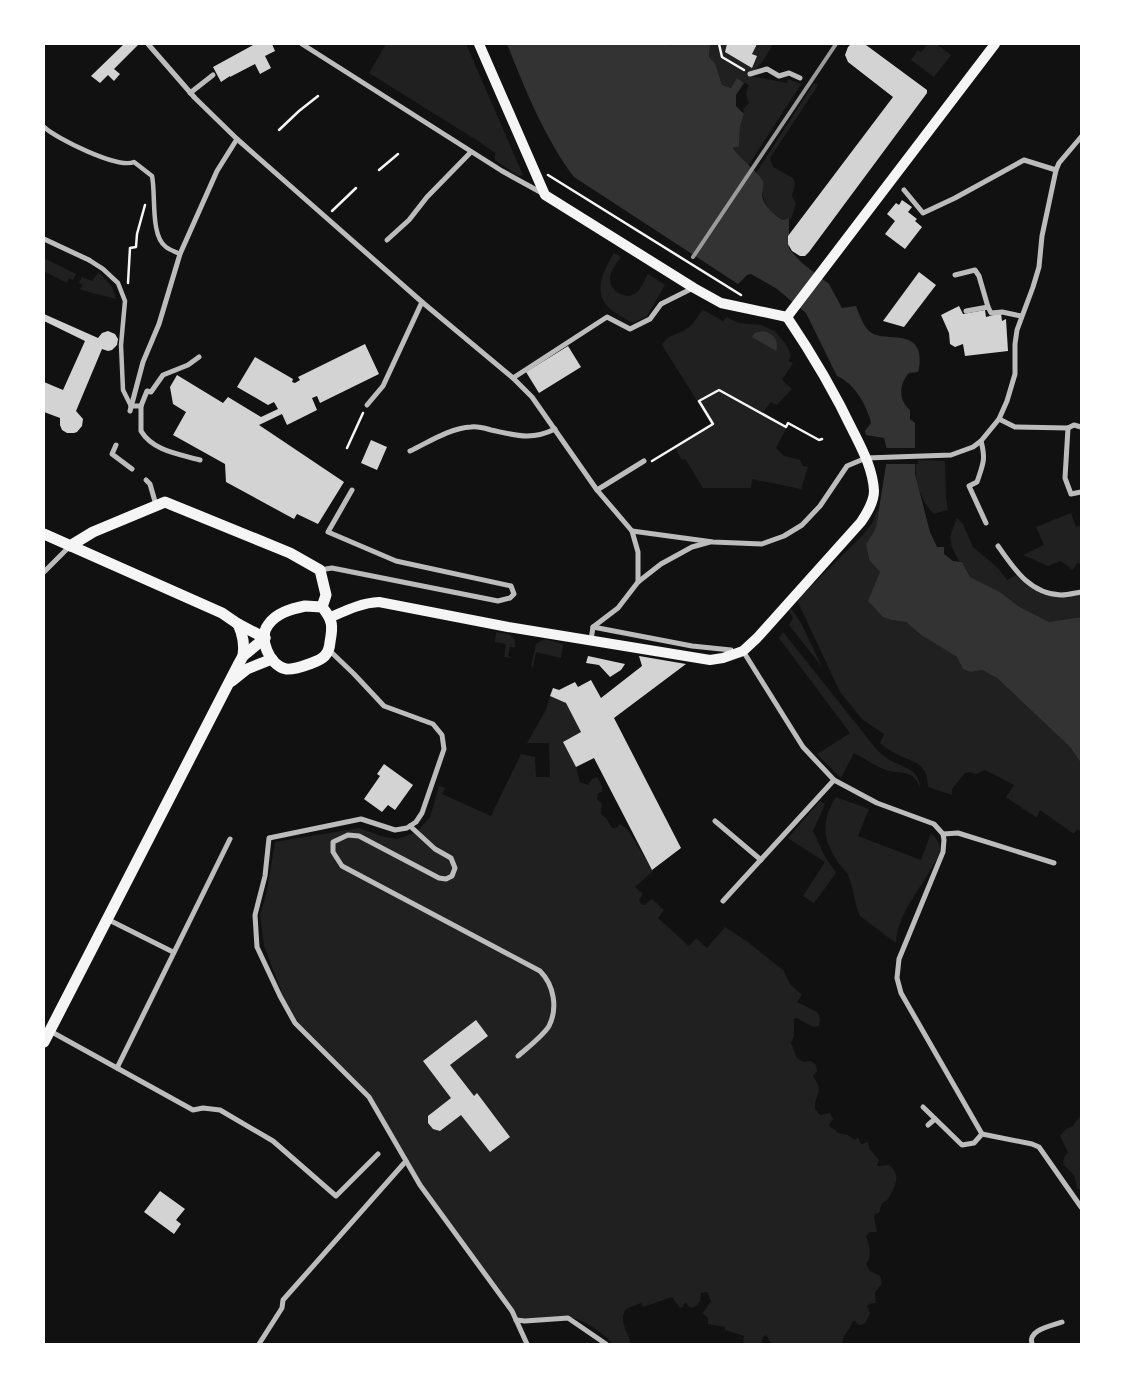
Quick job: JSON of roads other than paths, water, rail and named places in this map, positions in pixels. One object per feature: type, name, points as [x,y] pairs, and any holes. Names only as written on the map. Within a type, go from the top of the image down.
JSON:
[{"type":"main road","points":[[331,617],[354,606],[379,602],[508,627],[663,653],[710,660],[722,658],[743,650],[764,630],[867,513],[874,494],[874,483],[866,458],[837,400],[787,317],[721,303],[545,195],[478,44]]},
{"type":"main road","points":[[787,317],[995,44]]},
{"type":"main road","points":[[70,546],[92,532],[165,502],[290,553],[320,570],[326,595],[322,607]]},
{"type":"main road","points":[[44,534],[222,613],[264,638]]},
{"type":"main road","points":[[305,606],[322,607],[331,617],[329,650],[327,655],[319,661],[286,669],[279,666],[272,659],[266,649],[264,638],[266,626],[281,614],[305,606]]},
{"type":"main road","points":[[44,1042],[243,656],[245,646],[238,624]]},
{"type":"main road","points":[[243,656],[264,638]]},
{"type":"main road","points":[[230,682],[247,669],[272,659]]},
{"type":"street","points":[[148,44],[190,93],[238,139],[372,253],[422,302],[513,378],[532,397],[596,490],[632,531],[638,552],[638,582]]},
{"type":"street","points":[[302,44],[471,152],[545,195]]},
{"type":"street","points":[[750,74],[767,69],[779,76],[789,73],[800,78]]},
{"type":"street","points":[[190,93],[213,76]]},
{"type":"street","points":[[44,127],[66,142],[116,162],[129,164],[134,162],[152,176],[155,188],[155,230],[164,247],[180,254]]},
{"type":"street","points":[[632,531],[713,542],[762,544],[802,525],[820,506],[847,466],[866,458],[940,456],[964,452],[981,441],[999,418],[1015,374],[1015,344],[1021,316],[1034,287],[1042,236],[1056,170],[1059,163],[1081,137]]},
{"type":"street","points":[[130,409],[180,254],[217,171],[238,139]]},
{"type":"street","points":[[387,240],[409,220],[427,196],[471,152]]},
{"type":"street","points":[[904,190],[923,213],[955,198],[1024,160],[1056,170]]},
{"type":"street","points":[[44,239],[89,260],[103,269],[118,283],[126,301],[121,345],[123,390],[130,409]]},
{"type":"street","points":[[955,275],[975,270],[979,276],[991,314],[1002,312],[1021,316]]},
{"type":"street","points":[[513,378],[607,317],[630,329],[650,319],[661,304],[694,288]]},
{"type":"street","points":[[367,405],[383,386],[422,302]]},
{"type":"street","points":[[966,311],[988,307]]},
{"type":"street","points":[[199,357],[188,365],[163,375],[151,392],[146,391],[141,406],[141,431],[144,437],[161,449],[200,460]]},
{"type":"street","points":[[130,409],[141,406]]},
{"type":"street","points":[[999,418],[1014,427],[1068,428],[1074,425],[1081,427]]},
{"type":"street","points":[[410,451],[448,432],[475,426],[526,438],[541,435],[555,429]]},
{"type":"street","points":[[1068,428],[1065,478],[1071,494],[1081,492]]},
{"type":"street","points":[[981,441],[985,456],[982,468],[977,482],[968,486],[986,523]]},
{"type":"street","points":[[116,445],[112,454],[132,469]]},
{"type":"street","points":[[596,490],[644,461]]},
{"type":"street","points":[[146,480],[150,484],[156,505]]},
{"type":"street","points":[[320,570],[332,568],[498,601],[510,598],[514,594],[510,586],[499,582],[396,561],[328,532],[352,490]]},
{"type":"street","points":[[591,640],[593,627],[618,608],[638,582],[661,564],[692,547],[713,542]]},
{"type":"street","points":[[44,572],[70,546]]},
{"type":"street","points":[[998,546],[1024,580],[1039,590],[1061,595],[1081,592]]},
{"type":"street","points":[[593,627],[692,646],[732,650]]},
{"type":"street","points":[[329,650],[384,706],[433,724],[442,735],[444,749],[422,813],[416,822],[410,826],[395,830],[361,818],[269,838],[265,876],[255,915],[258,946],[295,1023],[368,1097],[420,1185],[512,1311],[527,1344]]},
{"type":"street","points":[[743,650],[803,747],[834,780],[877,803],[934,824],[943,834],[943,852],[900,959],[897,978],[901,992],[982,1134],[1039,1147],[1081,1207]]},
{"type":"street","points":[[723,901],[834,780]]},
{"type":"street","points":[[715,821],[761,860]]},
{"type":"street","points":[[410,826],[435,849],[451,858],[455,868],[452,876],[446,879],[439,878],[358,836],[348,836],[333,842],[333,852],[342,866],[540,971],[546,977],[554,1002],[553,1015],[548,1027],[518,1056]]},
{"type":"street","points":[[943,834],[958,833],[1054,863]]},
{"type":"street","points":[[116,1068],[230,840]]},
{"type":"street","points":[[107,919],[173,952]]},
{"type":"street","points":[[50,1031],[193,1110],[202,1108],[220,1110],[273,1141],[336,1196],[378,1154]]},
{"type":"street","points":[[923,1107],[962,1145],[974,1143],[982,1134]]},
{"type":"street","points":[[928,1125],[934,1118]]},
{"type":"street","points":[[259,1344],[282,1308],[283,1300],[406,1161]]},
{"type":"street","points":[[516,1320],[568,1318],[606,1344]]},
{"type":"street","points":[[1032,1344],[1031,1336],[1036,1332],[1062,1322]]},
{"type":"railway","points":[[693,257],[836,44]]}]
